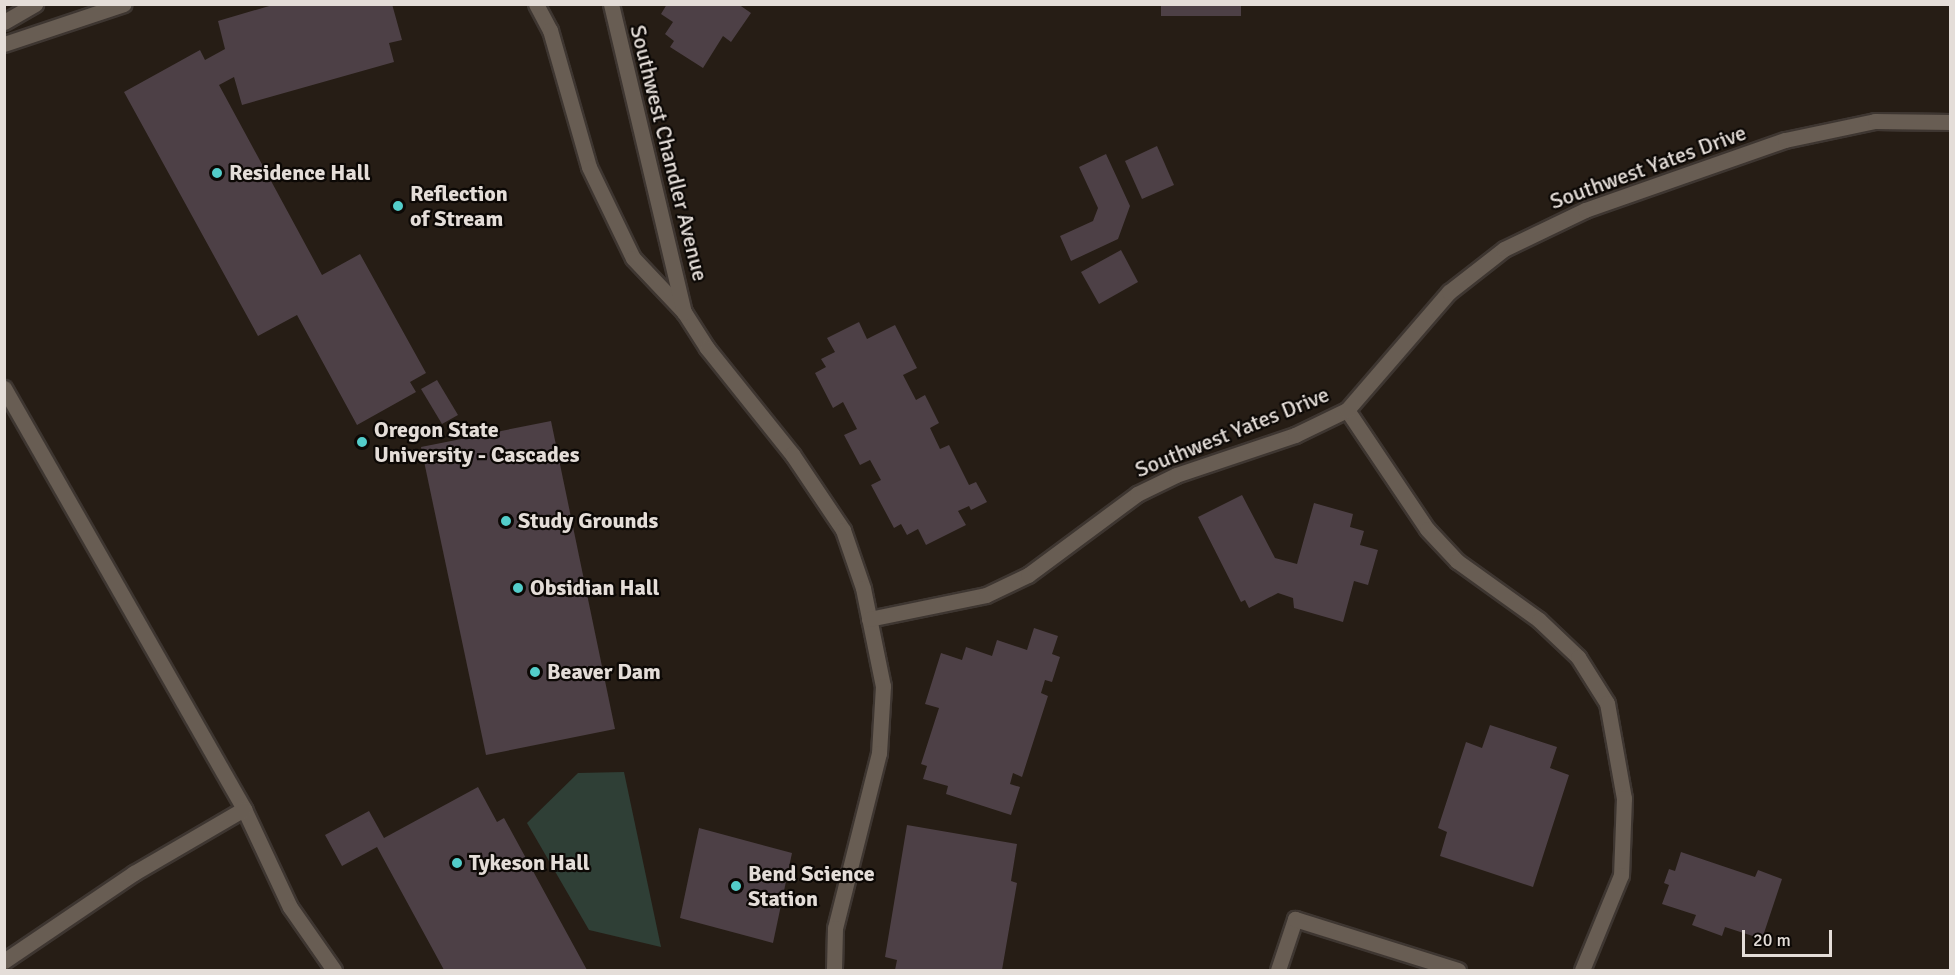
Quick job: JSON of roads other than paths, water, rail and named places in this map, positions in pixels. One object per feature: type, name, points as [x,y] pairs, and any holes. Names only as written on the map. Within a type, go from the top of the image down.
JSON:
[{"type":"street","points":[[4,22],[35,4]]},
{"type":"street","points":[[4,44],[124,4]]},
{"type":"street","name":"Southwest Chandler Avenue","points":[[536,4],[550,30],[589,167],[633,258],[684,312],[707,348],[792,454],[843,530],[863,588],[883,687],[879,753],[835,928],[834,970]]},
{"type":"street","name":"Southwest Chandler Avenue","points":[[611,4],[684,312]]},
{"type":"street","name":"Southwest Yates Drive","points":[[869,619],[986,595],[1028,575],[1137,494],[1176,475],[1295,435],[1347,410],[1449,292],[1504,249],[1565,220],[1648,187],[1785,140],[1875,121],[1950,122]]},
{"type":"street","points":[[4,388],[244,809],[290,907],[334,970]]},
{"type":"street","points":[[1347,410],[1416,517],[1456,561],[1539,620],[1578,657],[1607,703],[1624,798],[1621,875],[1582,970]]},
{"type":"street","points":[[4,961],[134,873],[244,809]]},
{"type":"street","points":[[1278,970],[1295,919],[1458,970]]},
{"type":"place","name":"Residence Hall","points":[[217,173]]},
{"type":"place","name":"Reflection of Stream","points":[[398,206]]},
{"type":"place","name":"Oregon State University - Cascades","points":[[362,442]]},
{"type":"place","name":"Study Grounds","points":[[506,521]]},
{"type":"place","name":"Obsidian Hall","points":[[518,588]]},
{"type":"place","name":"Beaver Dam","points":[[535,672]]},
{"type":"place","name":"Tykeson Hall","points":[[457,863]]},
{"type":"place","name":"Bend Science Station","points":[[736,886]]}]
